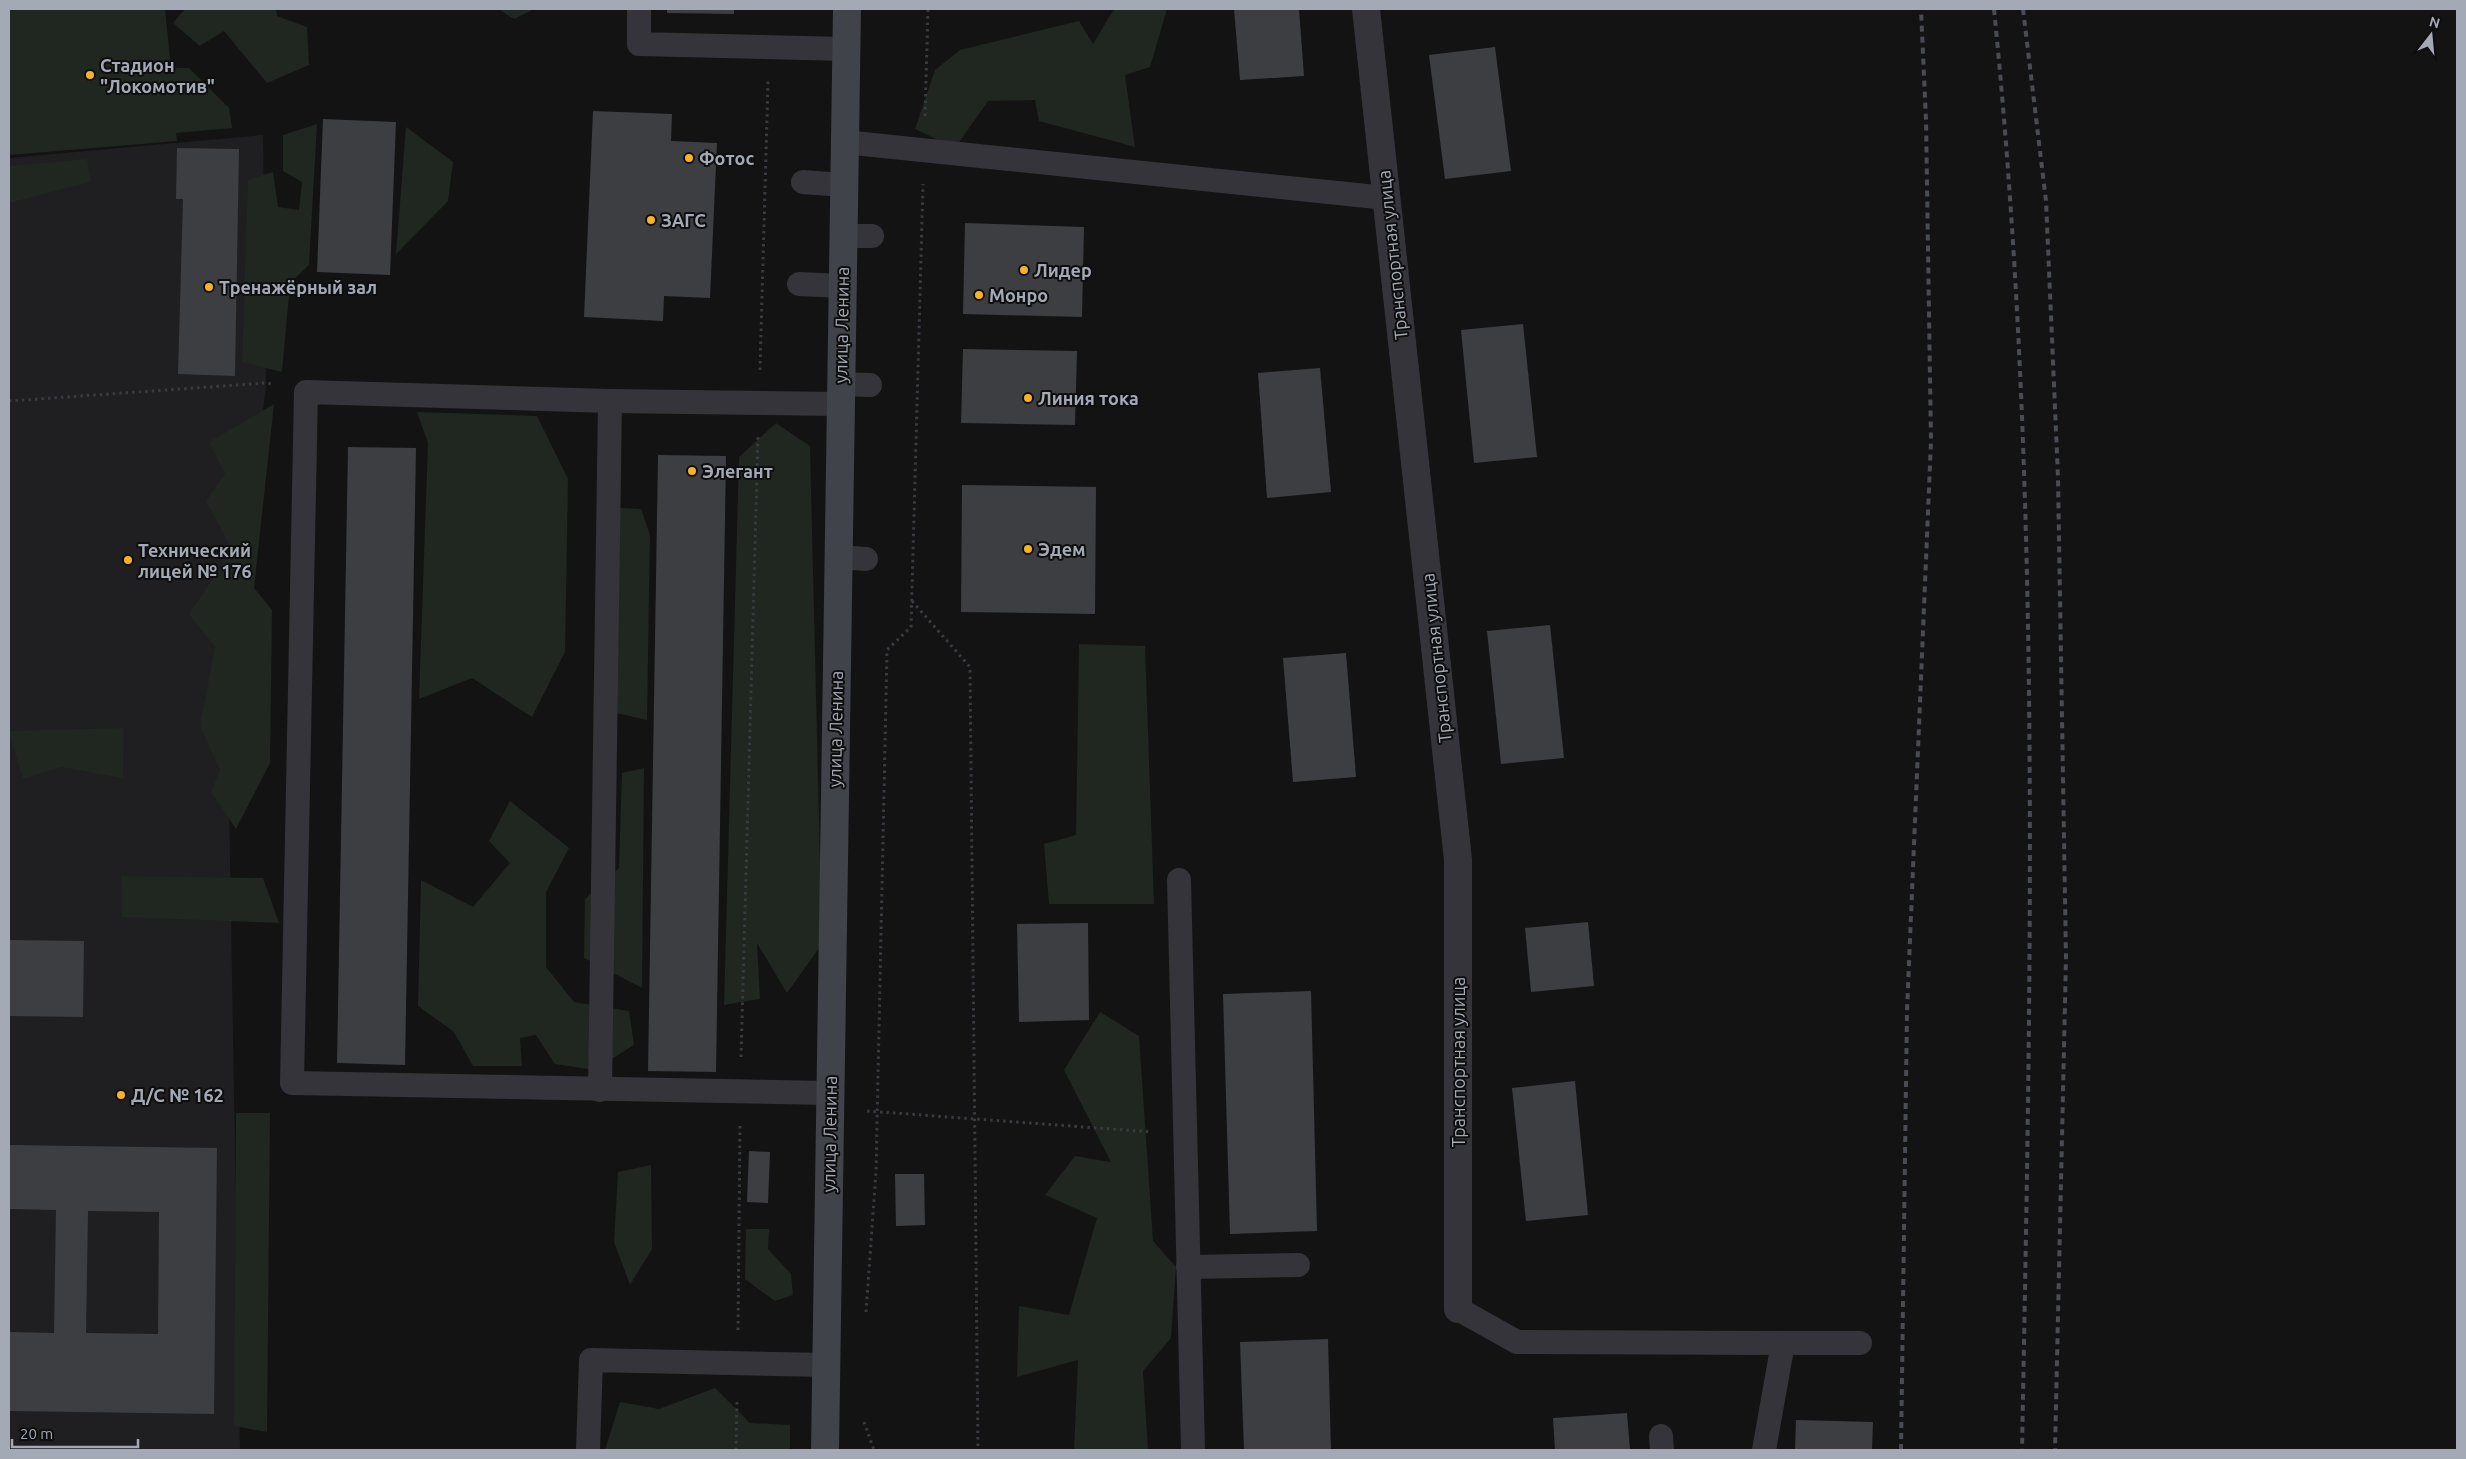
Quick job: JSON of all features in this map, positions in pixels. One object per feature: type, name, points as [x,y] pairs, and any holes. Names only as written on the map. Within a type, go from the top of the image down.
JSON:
[{"type":"main road","name":"улица Ленина","points":[[824,1450],[847,9]]},
{"type":"street","name":"Транспортная улица","points":[[1366,9],[1458,860],[1458,1309]]},
{"type":"lane","points":[[639,9],[638,44],[846,49]]},
{"type":"lane","points":[[844,142],[1386,198]]},
{"type":"lane","points":[[803,182],[843,185]]},
{"type":"lane","points":[[843,236],[872,236]]},
{"type":"lane","points":[[799,284],[842,286]]},
{"type":"lane","points":[[830,1101],[740,1091],[292,1083],[306,392],[610,401],[759,402],[840,394],[870,385]]},
{"type":"lane","points":[[600,1090],[610,401]]},
{"type":"lane","points":[[838,557],[866,559]]},
{"type":"lane","points":[[1179,880],[1193,1450]]},
{"type":"lane","points":[[1188,1267],[1298,1265]]},
{"type":"lane","points":[[1458,1309],[1517,1342],[1860,1343]]},
{"type":"lane","points":[[1764,1450],[1783,1343]]},
{"type":"lane","points":[[588,1450],[591,1360],[826,1365]]},
{"type":"path","points":[[866,1321],[876,1172],[887,650],[911,627],[928,9]]},
{"type":"path","points":[[736,1450],[740,1091],[769,47]]},
{"type":"path","points":[[9,401],[266,383],[306,392]]},
{"type":"path","points":[[912,601],[970,667],[978,1450]]},
{"type":"path","points":[[830,1101],[877,1111],[1185,1135]]},
{"type":"path","points":[[862,1418],[874,1450]]},
{"type":"shaded area","name":"Стадион \"Локомотив\"","points":[[9,9],[165,9],[171,68],[189,68],[229,108],[232,128],[176,133],[177,141],[9,155]]},
{"type":"shaded area","points":[[185,9],[276,9],[277,16],[307,27],[309,65],[267,83],[224,31],[200,46],[173,23]]},
{"type":"shaded area","points":[[498,9],[534,9],[514,19]]},
{"type":"shaded area","points":[[1114,9],[1167,9],[1150,67],[1125,75],[1135,147],[1039,121],[1035,100],[988,101],[955,148],[915,129],[935,70],[960,50],[1079,21],[1093,44]]},
{"type":"shaded area","points":[[317,124],[309,265],[290,283],[282,372],[242,362],[248,180],[273,172],[278,207],[299,210],[302,182],[283,171],[283,135]]},
{"type":"shaded area","points":[[406,127],[453,162],[448,201],[396,254]]},
{"type":"shaded area","points":[[263,135],[266,383],[228,737],[240,1450],[9,1450],[9,158]]},
{"type":"shaded area","points":[[87,159],[91,182],[9,203],[9,166]]},
{"type":"shaded area","points":[[274,404],[254,588],[272,610],[270,763],[236,829],[211,792],[220,770],[200,726],[215,647],[189,614],[232,550],[206,501],[225,474],[209,442]]},
{"type":"shaded area","points":[[417,412],[537,416],[568,479],[565,652],[532,717],[472,678],[419,699],[428,443]]},
{"type":"shaded area","points":[[776,423],[810,446],[822,944],[787,993],[757,943],[760,999],[724,1005],[739,457]]},
{"type":"shaded area","points":[[620,508],[641,509],[650,535],[647,720],[616,713]]},
{"type":"shaded area","points":[[1079,644],[1145,646],[1154,904],[1049,904],[1044,844],[1076,835]]},
{"type":"shaded area","points":[[124,728],[123,778],[61,767],[23,779],[9,733],[9,731]]},
{"type":"shaded area","points":[[644,768],[642,988],[584,958],[585,899],[619,868],[622,773]]},
{"type":"shaded area","points":[[510,801],[569,848],[546,892],[546,967],[574,1002],[629,1011],[634,1045],[594,1070],[555,1064],[536,1035],[520,1038],[522,1066],[473,1066],[454,1032],[418,1006],[421,880],[473,907],[510,863],[489,841]]},
{"type":"shaded area","points":[[121,876],[263,878],[279,923],[122,917]]},
{"type":"shaded area","points":[[1100,1012],[1139,1036],[1153,1241],[1176,1267],[1171,1338],[1143,1371],[1148,1450],[1074,1450],[1078,1360],[1017,1377],[1019,1306],[1069,1315],[1097,1218],[1045,1195],[1075,1156],[1111,1162],[1064,1070]]},
{"type":"shaded area","points":[[236,1113],[270,1113],[267,1432],[234,1426]]},
{"type":"shaded area","points":[[651,1165],[652,1249],[630,1285],[614,1242],[618,1172]]},
{"type":"shaded area","points":[[746,1229],[769,1229],[768,1249],[791,1274],[793,1295],[775,1301],[745,1279]]},
{"type":"shaded area","points":[[715,1388],[750,1423],[790,1425],[790,1450],[605,1450],[620,1402],[659,1409]]},
{"type":"building","points":[[667,9],[734,9],[734,14],[667,13]]},
{"type":"building","points":[[1234,9],[1299,9],[1304,76],[1240,80]]},
{"type":"building","points":[[1495,47],[1511,171],[1445,179],[1429,55]]},
{"type":"building","name":"ЗАГС","points":[[593,111],[672,114],[671,141],[717,143],[710,298],[664,296],[663,321],[584,317]]},
{"type":"building","points":[[323,119],[396,122],[390,275],[317,272]]},
{"type":"building","name":"Тренажёрный зал","points":[[177,148],[239,149],[235,376],[178,374],[183,199],[176,199]]},
{"type":"building","name":"Лидер","points":[[965,223],[1084,227],[1082,317],[963,314]]},
{"type":"building","points":[[1523,324],[1537,457],[1474,463],[1461,330]]},
{"type":"building","points":[[963,349],[1077,351],[1075,425],[961,423]]},
{"type":"building","points":[[1320,368],[1331,492],[1267,498],[1258,373]]},
{"type":"building","points":[[348,447],[416,448],[405,1065],[337,1063]]},
{"type":"building","points":[[658,455],[726,456],[716,1072],[648,1071]]},
{"type":"building","name":"Эдем","points":[[962,485],[1096,487],[1095,614],[961,612]]},
{"type":"building","points":[[1550,625],[1564,758],[1501,764],[1487,631]]},
{"type":"building","points":[[1346,653],[1356,777],[1293,782],[1283,658]]},
{"type":"building","points":[[1588,922],[1594,986],[1531,992],[1525,928]]},
{"type":"building","points":[[1088,923],[1089,1020],[1019,1022],[1017,924]]},
{"type":"building","points":[[9,940],[84,941],[83,1017],[9,1016]]},
{"type":"building","points":[[1311,991],[1317,1231],[1230,1234],[1223,994]]},
{"type":"building","points":[[1575,1081],[1588,1215],[1526,1221],[1512,1088]]},
{"type":"building","points":[[9,1145],[217,1148],[214,1414],[9,1411],[9,1332],[54,1333],[56,1210],[9,1209]],"holes":[[[88,1211],[159,1212],[158,1334],[86,1333]]]},
{"type":"building","points":[[749,1151],[770,1152],[768,1203],[747,1202]]},
{"type":"building","points":[[895,1174],[924,1174],[925,1225],[896,1226]]},
{"type":"building","points":[[1328,1339],[1331,1450],[1244,1450],[1240,1342]]},
{"type":"building","points":[[1627,1413],[1630,1450],[1555,1450],[1553,1418]]},
{"type":"building","points":[[1796,1420],[1873,1422],[1872,1450],[1795,1450]]},
{"type":"railway","points":[[1901,1450],[1907,1011],[1931,441],[1926,120],[1921,9]]},
{"type":"railway","points":[[1994,9],[2009,189],[2020,369],[2026,549],[2030,909],[2022,1450]]},
{"type":"railway","points":[[2023,9],[2046,201],[2058,477],[2066,958],[2055,1450]]},
{"type":"place","name":"Стадион \"Локомотив\"","points":[[90,75]]},
{"type":"place","name":"Фотос","points":[[689,158]]},
{"type":"place","name":"ЗАГС","points":[[651,220]]},
{"type":"place","name":"Лидер","points":[[1024,270]]},
{"type":"place","name":"Тренажёрный зал","points":[[209,287]]},
{"type":"place","name":"Монро","points":[[979,295]]},
{"type":"place","name":"Линия тока","points":[[1028,398]]},
{"type":"place","name":"Элегант","points":[[692,471]]},
{"type":"place","name":"Эдем","points":[[1028,549]]},
{"type":"place","name":"Технический лицей № 176","points":[[128,560]]},
{"type":"place","name":"Д/С № 162","points":[[121,1095]]}]
